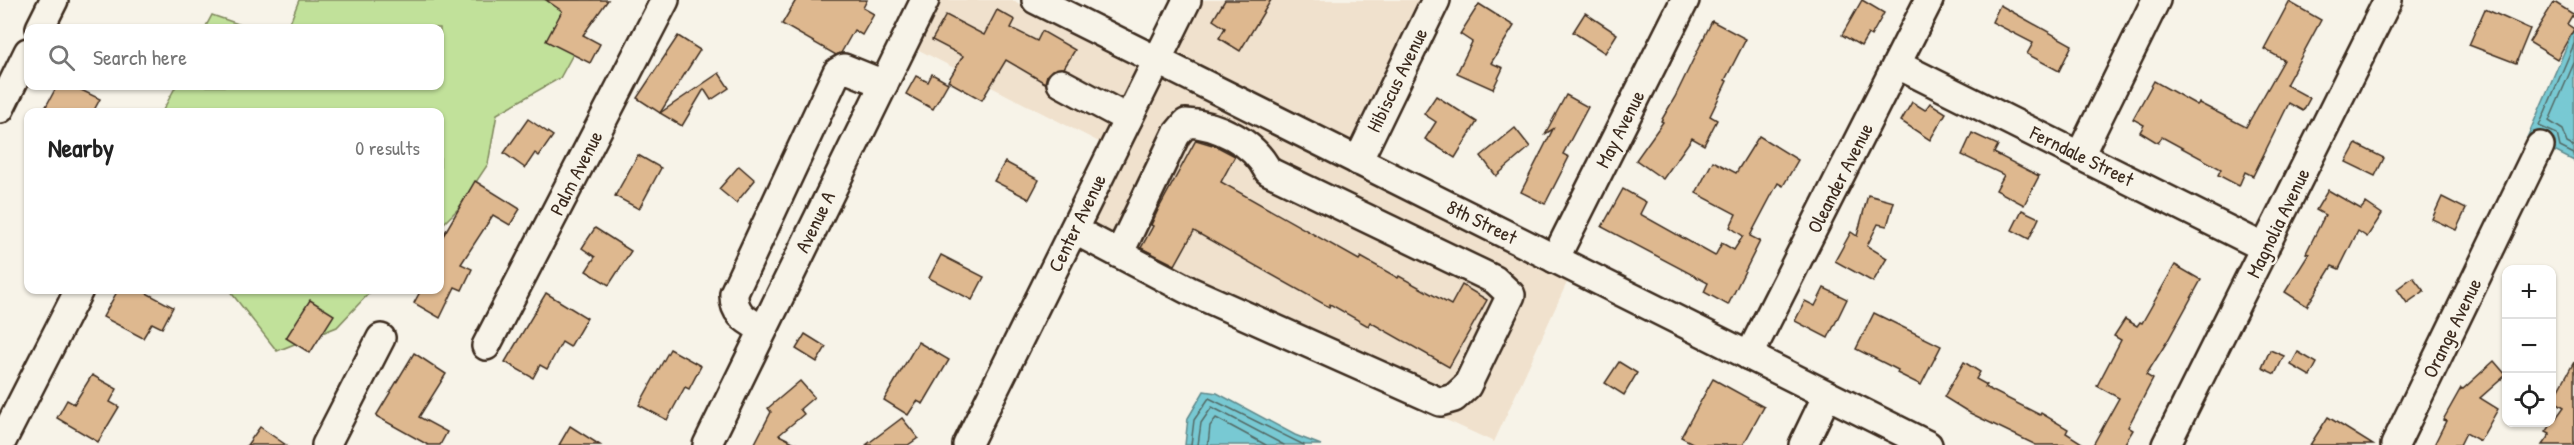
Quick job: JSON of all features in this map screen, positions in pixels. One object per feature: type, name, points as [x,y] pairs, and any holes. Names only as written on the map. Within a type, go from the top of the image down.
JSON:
[{"type":"street","points":[[42,24],[54,0]]},
{"type":"street","name":"Palm Avenue","points":[[486,346],[665,0]]},
{"type":"street","name":"Avenue A","points":[[706,445],[925,0]]},
{"type":"street","name":"8th Street","points":[[1035,0],[1928,445]]},
{"type":"street","name":"Center Avenue","points":[[968,445],[1187,0]]},
{"type":"street","name":"Hibiscus Avenue","points":[[1358,161],[1436,0]]},
{"type":"street","name":"May Avenue","points":[[1555,259],[1685,0]]},
{"type":"street","name":"Oleander Avenue","points":[[1749,356],[1929,0]]},
{"type":"street","points":[[2080,154],[2156,0]]},
{"type":"street","name":"Magnolia Avenue","points":[[2166,445],[2388,0]]},
{"type":"street","points":[[0,109],[24,60]]},
{"type":"street","name":"Ferndale Street","points":[[1898,65],[2265,248]]},
{"type":"street","points":[[762,329],[742,318],[733,305],[734,293],[837,72],[844,68],[884,84]]},
{"type":"street","points":[[1061,83],[1128,119]]},
{"type":"street","points":[[1074,230],[1119,254],[1188,290],[1440,402],[1454,398],[1467,386],[1511,295],[1495,280],[1268,171],[1262,159],[1247,144],[1200,123],[1186,123],[1176,135],[1119,254]]},
{"type":"street","name":"Orange Avenue","points":[[2395,445],[2540,146]]},
{"type":"street","points":[[784,185],[824,204]]},
{"type":"street","points":[[1495,280],[1516,240]]},
{"type":"street","points":[[0,445],[77,294]]},
{"type":"street","points":[[327,445],[381,338]]},
{"type":"street","points":[[1803,445],[1827,395]]},
{"type":"shaded area","points":[[936,0],[1012,0],[1144,66],[1105,145],[913,47]]},
{"type":"shaded area","points":[[1198,0],[1425,0],[1353,147],[1171,55]]},
{"type":"shaded area","points":[[1162,75],[1569,278],[1494,442],[1075,249]]},
{"type":"green space","points":[[299,0],[581,0],[585,32],[560,78],[497,114],[488,164],[458,209],[444,223],[444,108],[164,108],[174,90],[444,90],[444,24],[290,24]]},
{"type":"green space","points":[[212,15],[238,24],[207,24]]},
{"type":"green space","points":[[232,294],[368,294],[337,327],[277,351]]},
{"type":"water","points":[[2574,29],[2574,161],[2550,149],[2554,139],[2536,133],[2532,141],[2527,138]]},
{"type":"water","points":[[1204,391],[1217,393],[1295,435],[1321,445],[1185,445],[1188,418]]},
{"type":"building","points":[[546,0],[608,0],[583,35],[600,44],[590,63],[546,41],[562,11]]},
{"type":"building","points":[[796,0],[867,0],[863,8],[874,14],[862,35],[854,30],[841,53],[836,55],[782,24]]},
{"type":"building","points":[[1225,0],[1271,0],[1240,51],[1219,38],[1225,28],[1213,20]]},
{"type":"building","points":[[1862,0],[1884,13],[1871,36],[1868,34],[1861,46],[1842,35]]},
{"type":"building","points":[[2289,2],[2321,20],[2286,85],[2310,98],[2303,111],[2289,103],[2253,176],[2245,172],[2239,186],[2218,175],[2221,169],[2162,137],[2158,143],[2140,132],[2144,125],[2133,119],[2154,81],[2197,105],[2199,103],[2246,127],[2284,60],[2264,49]]},
{"type":"building","points":[[2554,2],[2573,14],[2567,24],[2574,29],[2557,59],[2529,42]]},
{"type":"building","points":[[1479,4],[1514,26],[1491,63],[1503,68],[1493,89],[1457,73],[1472,42],[1460,34]]},
{"type":"building","points":[[2000,5],[2072,45],[2059,71],[2027,54],[2033,43],[1992,22]]},
{"type":"building","points":[[2485,9],[2530,29],[2516,63],[2469,45]]},
{"type":"building","points":[[997,10],[1015,20],[1011,28],[1037,41],[1042,31],[1075,50],[1064,68],[1052,70],[1047,75],[1045,83],[1006,60],[982,100],[948,81],[963,56],[932,40],[946,15],[984,35]]},
{"type":"building","points":[[1585,13],[1617,34],[1605,53],[1573,32]]},
{"type":"building","points":[[1712,21],[1746,39],[1710,116],[1717,120],[1704,145],[1692,138],[1663,179],[1636,160],[1663,122],[1661,121]]},
{"type":"building","points":[[678,36],[700,50],[660,113],[637,98]]},
{"type":"building","points":[[719,73],[729,88],[711,100],[704,89],[682,126],[660,113]]},
{"type":"building","points":[[932,74],[948,83],[933,109],[906,94],[916,76],[928,82]]},
{"type":"building","points":[[55,90],[81,90],[100,99],[95,108],[45,108]]},
{"type":"building","points":[[1566,95],[1588,107],[1563,154],[1569,157],[1545,204],[1521,192],[1553,129],[1545,134]]},
{"type":"building","points":[[1436,96],[1477,122],[1455,158],[1425,139],[1436,122],[1424,114]]},
{"type":"building","points":[[1912,102],[1925,110],[1930,103],[1946,113],[1930,140],[1901,121]]},
{"type":"building","points":[[528,119],[553,136],[539,156],[535,153],[525,168],[504,153]]},
{"type":"building","points":[[1515,128],[1530,147],[1496,176],[1481,156]]},
{"type":"building","points":[[1972,133],[1998,145],[1994,153],[2039,176],[2024,205],[1996,190],[2004,175],[1962,155]]},
{"type":"building","points":[[1759,136],[1798,160],[1783,186],[1778,183],[1750,236],[1760,241],[1728,305],[1704,292],[1708,283],[1602,227],[1623,189],[1646,202],[1640,214],[1715,256],[1722,243],[1734,250],[1743,236],[1730,227],[1736,214],[1696,193],[1713,161],[1736,173]]},
{"type":"building","points":[[1196,140],[1216,146],[1235,156],[1221,182],[1359,260],[1361,257],[1451,305],[1462,285],[1487,300],[1449,367],[1370,322],[1368,326],[1330,304],[1329,307],[1194,231],[1175,265],[1141,248],[1153,226],[1151,225],[1158,210]]},
{"type":"building","points":[[2356,144],[2384,158],[2375,176],[2346,162]]},
{"type":"building","points":[[638,155],[661,168],[639,209],[615,196]]},
{"type":"building","points":[[1005,162],[1039,180],[1029,199],[994,181]]},
{"type":"building","points":[[739,166],[755,180],[736,203],[719,189]]},
{"type":"building","points":[[475,181],[520,209],[510,225],[493,215],[461,264],[472,269],[462,290],[455,287],[440,318],[414,303],[419,294],[444,294],[444,234]]},
{"type":"building","points":[[2328,190],[2361,209],[2366,203],[2382,214],[2367,237],[2358,231],[2339,269],[2332,266],[2307,306],[2285,292],[2309,254],[2306,253],[2325,215],[2316,210]]},
{"type":"building","points":[[1868,195],[1894,202],[1887,226],[1878,224],[1867,246],[1887,258],[1873,282],[1835,261],[1851,232],[1857,236]]},
{"type":"building","points":[[2442,197],[2466,209],[2456,230],[2432,219]]},
{"type":"building","points":[[2022,210],[2039,218],[2029,239],[2012,230]]},
{"type":"building","points":[[595,228],[631,251],[609,285],[586,271],[595,257],[582,248]]},
{"type":"building","points":[[941,255],[984,277],[972,300],[929,278]]},
{"type":"building","points":[[2175,265],[2201,280],[2146,375],[2153,379],[2128,427],[2133,430],[2124,445],[2093,445],[2119,398],[2097,386],[2121,340],[2114,336],[2125,319],[2137,326],[2140,322],[2142,323]]},
{"type":"building","points":[[2413,277],[2424,291],[2407,303],[2397,289]]},
{"type":"building","points":[[1824,288],[1847,299],[1828,338],[1795,321],[1805,301],[1815,306]]},
{"type":"building","points":[[546,293],[587,318],[570,347],[562,342],[547,369],[540,365],[533,378],[505,362]]},
{"type":"building","points":[[116,294],[149,294],[173,307],[162,328],[152,323],[143,338],[103,317]]},
{"type":"building","points":[[310,300],[334,315],[310,353],[286,338]]},
{"type":"building","points":[[1874,313],[1941,346],[1921,385],[1897,373],[1898,370],[1856,349]]},
{"type":"building","points":[[805,334],[826,347],[817,362],[796,349]]},
{"type":"building","points":[[918,342],[949,360],[923,404],[917,401],[908,415],[884,400]]},
{"type":"building","points":[[670,349],[701,366],[689,389],[685,387],[667,420],[639,405]]},
{"type":"building","points":[[2270,350],[2284,356],[2275,374],[2262,368]]},
{"type":"building","points":[[2298,352],[2317,363],[2310,376],[2291,365]]},
{"type":"building","points":[[414,353],[446,374],[419,417],[447,432],[440,445],[428,445],[376,416]]},
{"type":"building","points":[[2494,361],[2502,370],[2502,379],[2480,398],[2498,409],[2480,441],[2466,433],[2460,445],[2434,445],[2446,421],[2443,420],[2461,388],[2463,389]]},
{"type":"building","points":[[1619,362],[1637,373],[1624,395],[1605,383]]},
{"type":"building","points":[[1964,362],[1980,372],[1976,379],[1987,385],[1985,387],[2040,415],[2041,413],[2068,429],[2066,433],[2085,445],[2036,445],[1970,413],[1944,397]]},
{"type":"building","points":[[2574,362],[2574,445],[2542,445],[2550,434],[2546,432],[2550,427],[2556,427],[2556,418],[2564,407],[2556,402],[2556,395]]},
{"type":"building","points":[[92,375],[117,389],[110,402],[119,407],[98,442],[57,418],[67,400],[74,404]]},
{"type":"building","points":[[1713,379],[1764,407],[1743,445],[1696,445],[1681,437]]},
{"type":"building","points":[[800,381],[814,397],[800,409],[804,414],[779,435],[799,445],[754,445],[771,412],[768,408]]},
{"type":"building","points":[[2328,417],[2373,445],[2310,445]]},
{"type":"building","points":[[902,418],[918,438],[908,445],[866,445]]},
{"type":"building","points":[[570,426],[600,445],[559,445]]},
{"type":"building","points":[[260,427],[286,445],[247,445]]}]
